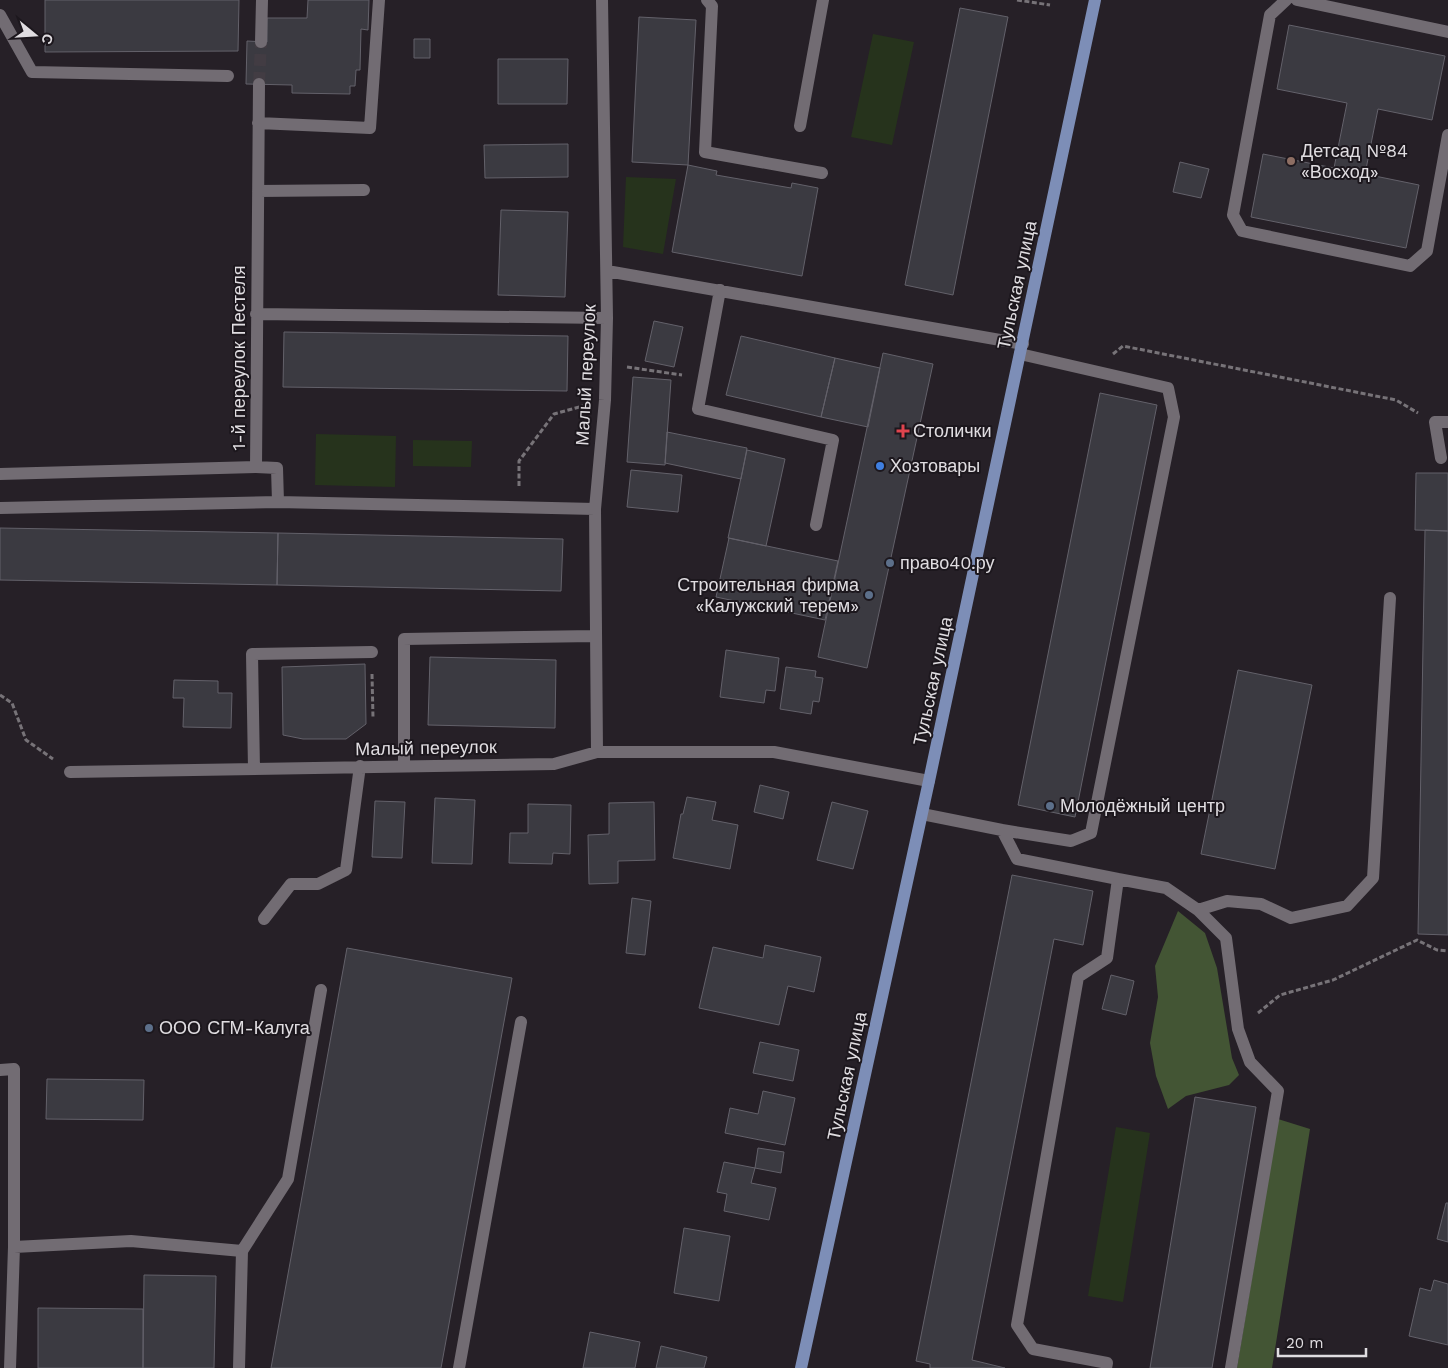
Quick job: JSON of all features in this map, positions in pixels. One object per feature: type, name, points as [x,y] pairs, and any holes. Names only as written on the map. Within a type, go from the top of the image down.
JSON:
[{"type":"main road","name":"Тульская улица","points":[[801,1368],[1022,349],[1095,0]]},
{"type":"street","points":[[261,42],[262,0]]},
{"type":"street","points":[[258,123],[370,128],[379,0]]},
{"type":"street","name":"Малый переулок","points":[[597,752],[594,510],[605,400],[608,318],[602,0]]},
{"type":"street","points":[[707,0],[712,6],[705,152],[822,173]]},
{"type":"street","points":[[800,126],[823,0]]},
{"type":"street","points":[[1286,0],[1270,15],[1233,215],[1242,231],[1410,266],[1427,251],[1448,135]]},
{"type":"street","points":[[1297,0],[1448,32]]},
{"type":"street","points":[[0,15],[32,72],[228,76]]},
{"type":"street","name":"1-й переулок Пестеля","points":[[0,474],[256,467],[259,84]]},
{"type":"street","points":[[258,191],[364,190]]},
{"type":"street","points":[[607,271],[720,290],[1022,349],[1092,372],[1168,388],[1174,418],[1091,833],[1071,841],[922,814]]},
{"type":"street","points":[[720,290],[698,409],[834,440],[816,524]]},
{"type":"street","points":[[256,314],[608,318]]},
{"type":"street","points":[[1441,458],[1442,422]]},
{"type":"street","points":[[256,467],[277,468],[278,502]]},
{"type":"street","points":[[0,508],[278,502],[594,510]]},
{"type":"street","points":[[1198,910],[1227,901],[1261,904],[1291,918],[1346,906],[1373,878],[1390,598]]},
{"type":"street","points":[[404,766],[404,639],[595,636]]},
{"type":"street","points":[[254,769],[252,654],[372,652]]},
{"type":"street","name":"Малый переулок","points":[[70,772],[554,764],[597,752],[774,752],[929,781]]},
{"type":"street","points":[[264,919],[291,884],[318,884],[346,870],[360,766]]},
{"type":"street","points":[[1002,830],[1017,859],[1166,888],[1198,910],[1226,938],[1238,1029],[1250,1062],[1278,1091],[1231,1368]]},
{"type":"street","points":[[1106,1368],[1107,1363],[1033,1349],[1017,1325],[1078,977],[1106,958],[1118,880]]},
{"type":"street","points":[[239,1368],[242,1251],[288,1179],[321,990]]},
{"type":"street","points":[[459,1368],[521,1022]]},
{"type":"street","points":[[0,1070],[14,1069],[14,1247],[10,1368]]},
{"type":"street","points":[[14,1247],[130,1241],[242,1251]]},
{"type":"path","points":[[1017,0],[1050,5]]},
{"type":"path","points":[[1092,372],[1123,346],[1396,400],[1442,422]]},
{"type":"path","points":[[606,366],[646,368],[704,379]]},
{"type":"path","points":[[545,509],[519,488],[519,461],[554,414],[605,400]]},
{"type":"path","points":[[372,652],[373,718]]},
{"type":"path","points":[[0,695],[12,703],[26,740],[70,772]]},
{"type":"path","points":[[1238,1029],[1280,995],[1333,980],[1417,940],[1437,950],[1448,951]]},
{"type":"green space","points":[[873,34],[914,42],[892,145],[851,137]]},
{"type":"green space","points":[[626,177],[676,179],[663,254],[623,247]]},
{"type":"green space","points":[[316,434],[396,436],[395,487],[315,485]]},
{"type":"green space","points":[[413,440],[472,441],[471,467],[413,466]]},
{"type":"green space","points":[[1178,911],[1205,933],[1217,968],[1232,1058],[1239,1075],[1229,1085],[1186,1096],[1168,1109],[1156,1076],[1150,1043],[1158,997],[1155,966]]},
{"type":"green space","points":[[1278,1119],[1310,1129],[1272,1368],[1237,1368]]},
{"type":"green space","points":[[1116,1127],[1150,1133],[1123,1302],[1088,1296]]},
{"type":"building","points":[[45,0],[239,0],[238,51],[45,52]]},
{"type":"building","points":[[308,0],[369,0],[368,30],[361,29],[360,70],[356,70],[355,86],[350,86],[350,94],[292,93],[292,85],[246,84],[247,41],[267,42],[267,18],[307,18]]},
{"type":"building","points":[[960,8],[1008,17],[953,295],[905,285]]},
{"type":"building","points":[[639,17],[696,20],[688,165],[632,162]]},
{"type":"building","points":[[1289,25],[1445,56],[1432,120],[1378,109],[1365,174],[1419,185],[1406,248],[1251,217],[1263,154],[1334,168],[1347,103],[1277,89]]},
{"type":"building","points":[[414,39],[430,39],[430,58],[414,58]]},
{"type":"building","points":[[498,59],[568,59],[567,104],[498,104]]},
{"type":"building","points":[[568,144],[568,177],[485,178],[484,145]]},
{"type":"building","points":[[1180,162],[1209,169],[1201,198],[1173,192]]},
{"type":"building","points":[[688,165],[717,171],[716,175],[791,188],[792,183],[818,188],[802,276],[672,252]]},
{"type":"building","points":[[501,210],[568,212],[565,297],[498,295]]},
{"type":"building","points":[[654,321],[683,327],[674,367],[645,361]]},
{"type":"building","points":[[284,332],[568,336],[567,391],[283,387]]},
{"type":"building","points":[[741,336],[835,358],[821,417],[726,395]]},
{"type":"building","points":[[883,353],[933,364],[867,668],[818,657]]},
{"type":"building","points":[[835,358],[880,368],[868,427],[821,417]]},
{"type":"building","points":[[633,377],[671,380],[665,465],[627,462]]},
{"type":"building","points":[[1100,393],[1157,405],[1075,817],[1018,805]]},
{"type":"building","points":[[667,432],[747,448],[741,479],[665,463]]},
{"type":"building","points":[[747,450],[785,459],[766,546],[728,538]]},
{"type":"building","points":[[631,470],[682,475],[678,512],[627,507]]},
{"type":"building","points":[[1416,473],[1448,473],[1448,531],[1415,530]]},
{"type":"building","points":[[0,528],[278,533],[277,585],[0,580]]},
{"type":"building","points":[[1425,530],[1448,531],[1448,935],[1418,934]]},
{"type":"building","points":[[278,533],[563,539],[561,591],[277,585]]},
{"type":"building","points":[[729,538],[838,561],[825,620],[716,597]]},
{"type":"building","points":[[726,650],[779,658],[775,691],[766,690],[764,703],[720,697]]},
{"type":"building","points":[[430,657],[556,660],[555,728],[428,725]]},
{"type":"building","points":[[365,664],[366,724],[346,739],[303,739],[283,735],[282,667]]},
{"type":"building","points":[[786,667],[816,671],[815,677],[823,678],[819,702],[813,701],[811,714],[780,709]]},
{"type":"building","points":[[1238,670],[1312,685],[1275,869],[1201,854]]},
{"type":"building","points":[[174,680],[218,681],[218,693],[232,693],[231,728],[183,727],[184,698],[173,698]]},
{"type":"building","points":[[760,785],[789,792],[783,819],[754,812]]},
{"type":"building","points":[[687,797],[716,802],[712,820],[738,825],[730,869],[673,858],[681,814],[683,814]]},
{"type":"building","points":[[435,798],[475,800],[472,864],[432,863]]},
{"type":"building","points":[[375,801],[405,802],[402,858],[372,857]]},
{"type":"building","points":[[654,802],[655,860],[618,861],[618,883],[589,884],[588,835],[609,834],[609,803]]},
{"type":"building","points":[[832,802],[868,811],[853,869],[817,860]]},
{"type":"building","points":[[528,804],[571,805],[570,854],[553,853],[552,864],[509,863],[510,833],[528,833]]},
{"type":"building","points":[[1012,875],[1093,891],[1083,945],[1054,939],[972,1360],[1005,1368],[930,1368],[930,1364],[916,1361]]},
{"type":"building","points":[[632,898],[651,901],[645,955],[626,953]]},
{"type":"building","points":[[765,945],[821,957],[814,992],[788,986],[779,1025],[699,1008],[713,947],[763,958]]},
{"type":"building","points":[[347,948],[512,978],[441,1368],[271,1368]]},
{"type":"building","points":[[1111,975],[1134,981],[1126,1015],[1102,1009]]},
{"type":"building","points":[[760,1042],[799,1050],[793,1081],[753,1073]]},
{"type":"building","points":[[47,1079],[144,1080],[143,1120],[46,1119]]},
{"type":"building","points":[[763,1091],[795,1098],[785,1145],[725,1133],[730,1108],[758,1114]]},
{"type":"building","points":[[1195,1097],[1256,1107],[1212,1368],[1150,1368]]},
{"type":"building","points":[[758,1148],[784,1152],[781,1173],[755,1168]]},
{"type":"building","points":[[724,1162],[755,1168],[751,1183],[776,1188],[769,1220],[724,1211],[727,1194],[717,1192]]},
{"type":"building","points":[[1446,1203],[1448,1203],[1448,1242],[1437,1239]]},
{"type":"building","points":[[684,1228],[730,1236],[719,1301],[674,1293]]},
{"type":"building","points":[[144,1275],[216,1276],[214,1368],[143,1368]]},
{"type":"building","points":[[1434,1280],[1448,1284],[1448,1345],[1409,1336],[1420,1288],[1431,1291]]},
{"type":"building","points":[[38,1308],[143,1309],[143,1368],[38,1368]]},
{"type":"building","points":[[590,1332],[640,1342],[635,1368],[583,1368]]},
{"type":"building","points":[[661,1346],[707,1357],[704,1368],[656,1368]]},
{"type":"tunnel","points":[[259,84],[261,42]]},
{"type":"place","name":"Детсад №84 «Восход»","points":[[1291,161]]},
{"type":"place","name":"Столички","points":[[903,431]]},
{"type":"place","name":"Хозтовары","points":[[880,466]]},
{"type":"place","name":"право40.ру","points":[[890,563]]},
{"type":"place","name":"Строительная фирма «Калужский терем»","points":[[869,595]]},
{"type":"place","name":"Молодёжный центр","points":[[1050,806]]},
{"type":"place","name":"ООО СГМ-Калуга","points":[[149,1028]]}]
